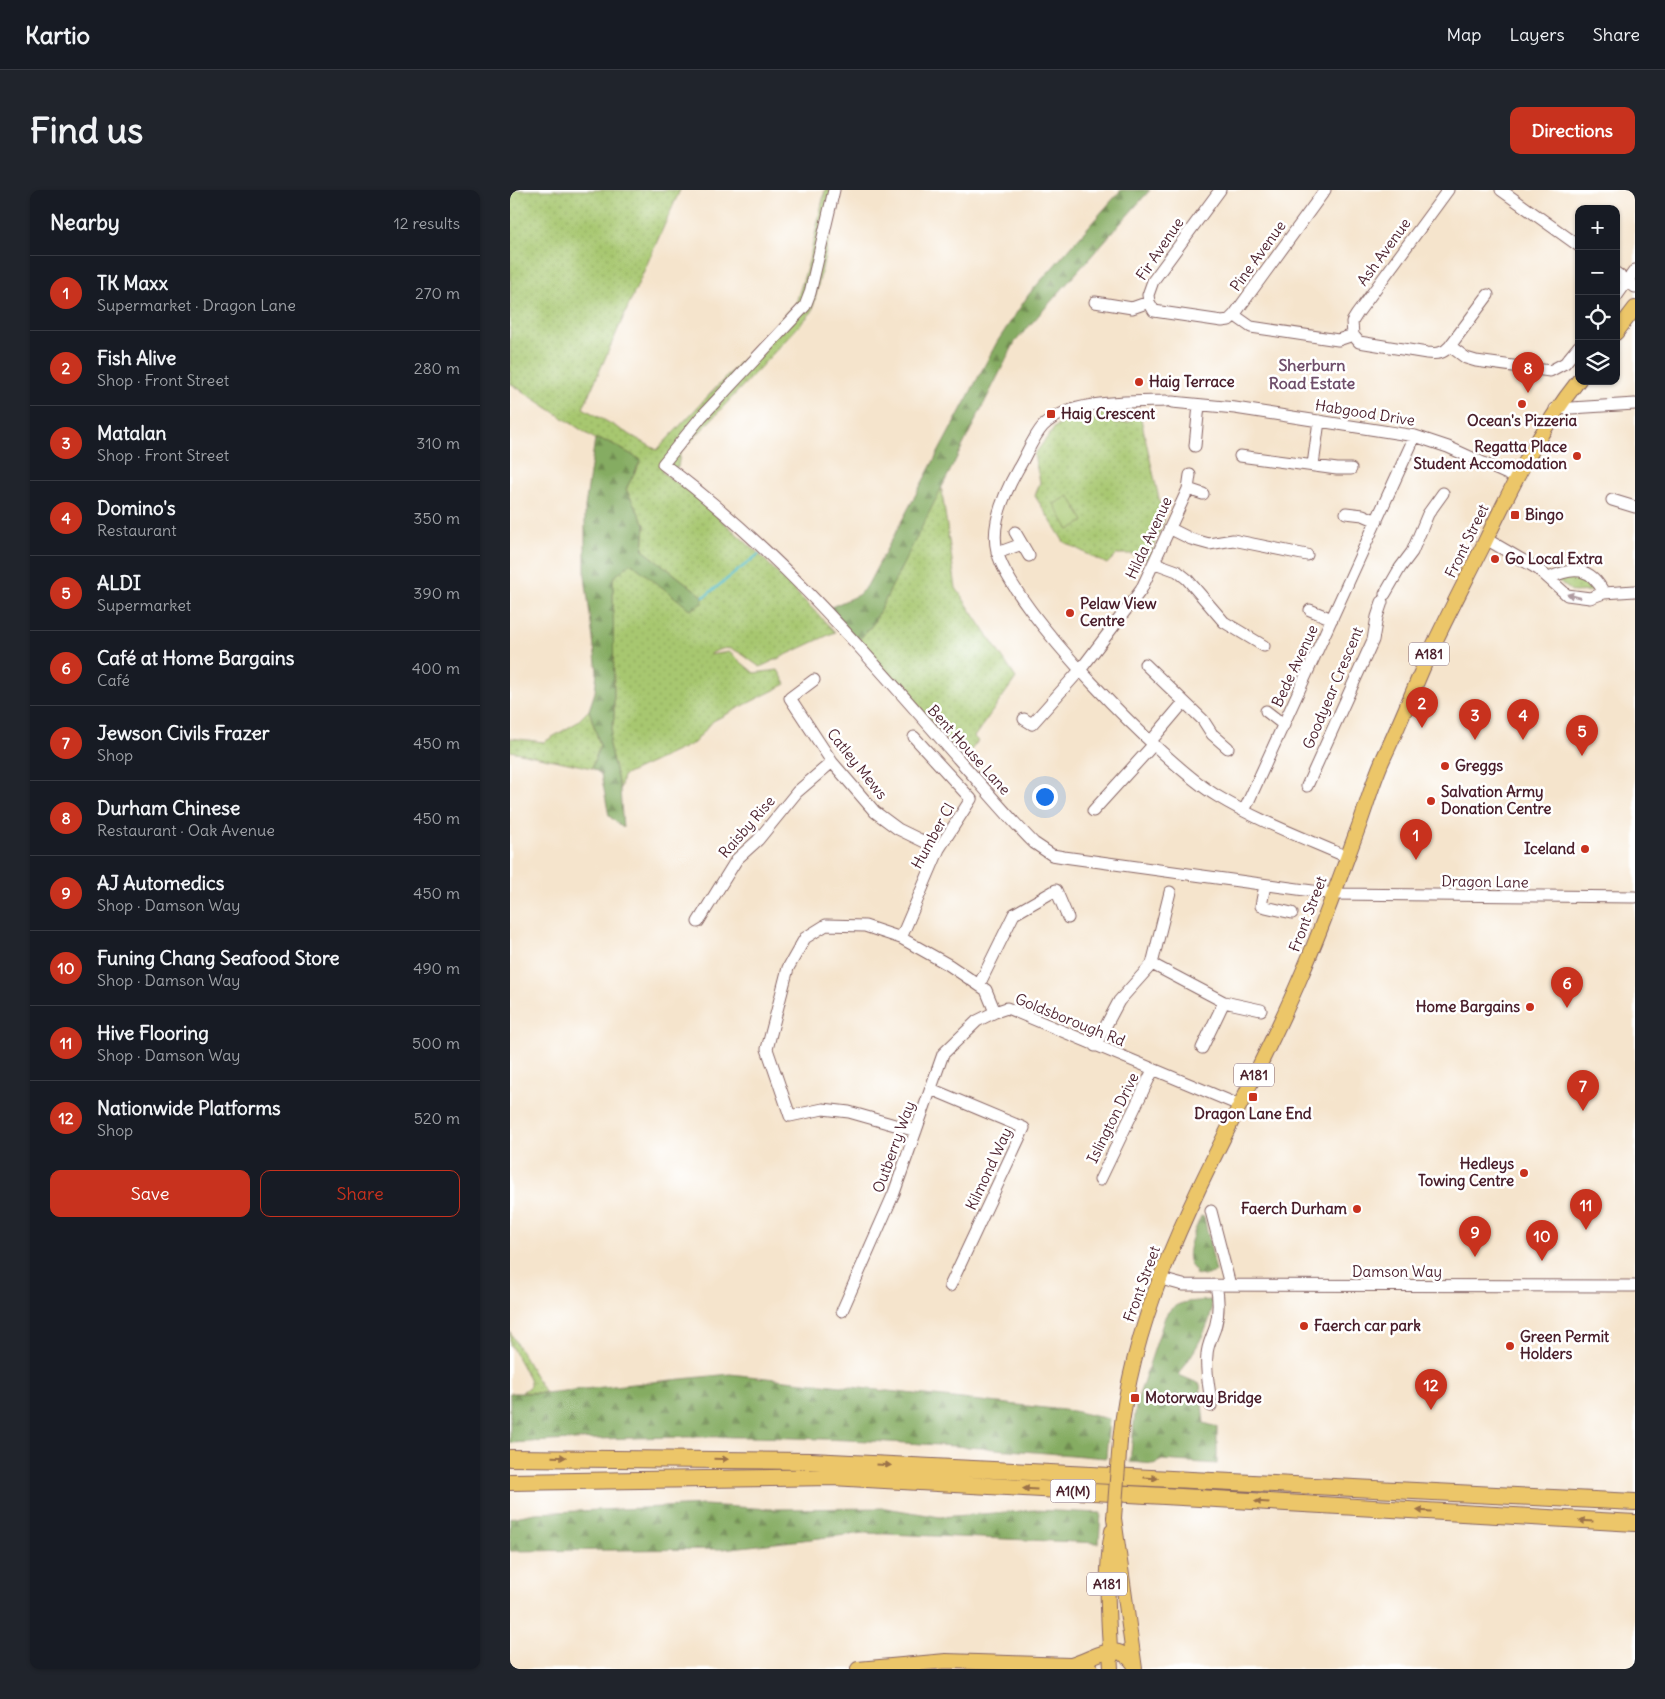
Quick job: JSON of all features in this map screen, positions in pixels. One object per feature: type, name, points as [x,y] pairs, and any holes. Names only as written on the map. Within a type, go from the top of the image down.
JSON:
[{"type":"highway","name":"A1(M)","points":[[510,1458],[811,1461],[1635,1502]]},
{"type":"highway","name":"A1(M)","points":[[510,1482],[832,1477],[1635,1523]]},
{"type":"main road","points":[[1620,328],[1635,308]]},
{"type":"main road","name":"A181","points":[[1555,409],[1575,385]]},
{"type":"main road","name":"Front Street","points":[[1114,1518],[1123,1409],[1130,1374],[1161,1279],[1195,1196],[1289,1005],[1334,894],[1384,758],[1426,660],[1516,478],[1555,409]]},
{"type":"main road","name":"A181","points":[[1114,1518],[1121,1576],[1116,1605],[1114,1650]]},
{"type":"main road","name":"A181","points":[[1114,1518],[1108,1550],[1107,1601],[1114,1650]]},
{"type":"main road","points":[[1121,1576],[1135,1667]]},
{"type":"main road","points":[[1070,1665],[1114,1650],[1127,1655],[1135,1667]]},
{"type":"main road","points":[[1111,1669],[1114,1650]]},
{"type":"main road","points":[[858,1669],[946,1661],[1070,1665],[1091,1669]]},
{"type":"street","name":"Bent House Lane","points":[[834,190],[810,293],[805,306],[701,417],[663,464],[694,487],[749,534],[824,610],[985,790],[1042,849],[1052,854],[1083,860],[1334,894]]},
{"type":"street","name":"Fir Avenue","points":[[1149,302],[1148,295],[1153,281],[1220,190]]},
{"type":"street","name":"Pine Avenue","points":[[1234,315],[1325,190]]},
{"type":"street","name":"Ash Avenue","points":[[1353,335],[1352,322],[1356,314],[1448,190]]},
{"type":"street","points":[[1501,190],[1575,243]]},
{"type":"street","points":[[1618,295],[1632,284],[1635,270]]},
{"type":"street","points":[[1620,276],[1632,284]]},
{"type":"street","points":[[1095,302],[1132,308],[1149,302],[1154,311],[1222,322],[1229,320],[1234,315],[1251,326],[1338,340],[1353,335],[1359,342],[1437,354],[1446,351],[1488,295]]},
{"type":"street","points":[[1450,346],[1466,358],[1550,371],[1566,363],[1575,351]]},
{"type":"street","name":"Habgood Drive","points":[[996,548],[995,532],[1002,502],[1014,475],[1043,427],[1056,417],[1078,407],[1169,402],[1319,421],[1416,436],[1448,447],[1516,478]]},
{"type":"street","points":[[1555,409],[1635,404]]},
{"type":"street","points":[[1195,446],[1199,405]]},
{"type":"street","points":[[1313,465],[1319,421]]},
{"type":"street","name":"Bede Avenue","points":[[1244,811],[1416,436]]},
{"type":"street","points":[[1240,456],[1337,469],[1351,469]]},
{"type":"street","name":"Hilda Avenue","points":[[1033,736],[1028,721],[1081,669],[1142,590],[1188,489],[1190,475]]},
{"type":"street","name":"Hilda Avenue","points":[[1188,489],[1203,494]]},
{"type":"street","name":"Goodyear Crescent","points":[[1307,786],[1373,640],[1384,598],[1400,568],[1412,552],[1428,514],[1443,493]]},
{"type":"street","points":[[1612,500],[1635,508]]},
{"type":"street","points":[[1346,513],[1363,515],[1377,521]]},
{"type":"street","points":[[1171,529],[1192,540],[1209,544],[1233,540],[1307,555]]},
{"type":"street","points":[[1015,532],[1028,556]]},
{"type":"street","points":[[1486,539],[1538,569],[1568,595],[1590,598],[1604,593],[1635,591]]},
{"type":"street","points":[[1022,544],[996,548],[1003,568],[1029,607],[1081,669],[1129,721],[1152,743],[1215,795],[1244,811],[1347,857]]},
{"type":"street","points":[[1155,562],[1177,571],[1187,579],[1224,622],[1264,646]]},
{"type":"street","points":[[1549,578],[1563,571],[1576,570],[1588,573],[1597,579],[1604,593]]},
{"type":"street","name":"Bede Avenue","points":[[1310,610],[1332,619]]},
{"type":"street","points":[[1145,664],[1203,720],[1226,751],[1238,741]]},
{"type":"street","name":"Catley Mews","points":[[814,680],[790,698],[832,762],[875,812],[898,829],[939,850]]},
{"type":"street","points":[[1093,811],[1152,743],[1184,702]]},
{"type":"street","name":"Bede Avenue","points":[[1266,711],[1284,725]]},
{"type":"street","name":"Humber Cl","points":[[901,938],[939,850],[971,799],[914,736]]},
{"type":"street","name":"Raisby Rise","points":[[698,922],[737,859],[758,840],[797,792],[832,762]]},
{"type":"street","points":[[1265,885],[1260,912],[1292,913]]},
{"type":"street","points":[[979,985],[1014,914],[1056,890],[1068,918]]},
{"type":"street","points":[[1096,1046],[1119,1001],[1152,964],[1170,892]]},
{"type":"street","name":"Dragon Lane","points":[[1334,894],[1635,897]]},
{"type":"street","name":"Goldsborough Rd","points":[[916,1131],[849,1112],[823,1109],[790,1116],[767,1049],[788,968],[805,938],[826,925],[865,926],[901,938],[949,965],[986,990],[995,1012],[1007,1008],[1239,1105]]},
{"type":"street","points":[[1152,964],[1224,1002],[1261,1010]]},
{"type":"street","points":[[1202,1048],[1224,1002]]},
{"type":"street","name":"Outberry Way","points":[[842,1311],[894,1193],[943,1054],[977,1021],[995,1012]]},
{"type":"street","name":"Islington Drive","points":[[1100,1180],[1153,1070]]},
{"type":"street","name":"Kilmond Way","points":[[931,1089],[1024,1128],[950,1286]]},
{"type":"street","points":[[1211,1211],[1230,1285]]},
{"type":"street","name":"Damson Way","points":[[1161,1279],[1184,1285],[1635,1286]]},
{"type":"street","points":[[1211,1406],[1206,1362],[1207,1352],[1216,1326],[1218,1309],[1216,1285]]},
{"type":"green space","points":[[510,190],[680,190],[583,408],[657,450],[796,303],[809,261],[825,190],[840,190],[812,312],[680,453],[678,467],[661,471],[696,497],[759,554],[835,632],[760,667],[735,650],[723,649],[709,655],[729,652],[754,673],[778,670],[786,684],[713,721],[694,743],[623,776],[620,790],[609,745],[614,718],[613,578],[631,563],[704,597],[643,550],[645,525],[626,489],[641,460],[609,442],[595,439],[510,383]]},
{"type":"green space","points":[[1121,190],[1150,190],[1015,342],[873,624],[858,641],[829,608],[858,595],[867,586],[997,342],[1029,294]]},
{"type":"green space","points":[[1132,410],[1139,410],[1164,521],[1149,557],[1145,560],[1131,554],[1117,554],[1107,564],[1064,542],[1035,496],[1040,482],[1034,455],[1055,427],[1073,418],[1113,413],[1115,424],[1130,422]]},
{"type":"green space","points":[[595,439],[609,442],[641,460],[626,489],[645,525],[643,550],[704,597],[702,603],[691,610],[631,563],[613,578],[614,718],[609,745],[620,790],[623,828],[609,816],[601,774],[592,768],[600,745],[589,710],[595,692],[597,671],[585,576],[585,507]]},
{"type":"green space","points":[[941,485],[956,588],[1016,678],[974,737],[978,741],[964,759],[858,641],[873,624]]},
{"type":"green space","points":[[1069,496],[1084,521],[1069,530],[1054,504]]},
{"type":"green space","points":[[1577,576],[1587,580],[1596,588],[1596,591],[1573,592],[1557,580],[1561,577]]},
{"type":"green space","points":[[589,710],[600,745],[592,768],[510,751],[510,738],[544,742],[576,723]]},
{"type":"green space","points":[[1201,1216],[1204,1217],[1216,1272],[1204,1276],[1195,1274],[1196,1271],[1191,1266],[1189,1260],[1192,1237]]},
{"type":"green space","points":[[1211,1300],[1212,1309],[1206,1328],[1179,1375],[1200,1384],[1204,1423],[1217,1427],[1217,1464],[1162,1460],[1154,1464],[1130,1462],[1136,1404],[1165,1317],[1169,1311],[1179,1304]]},
{"type":"green space","points":[[510,1332],[545,1393],[522,1392],[530,1386],[530,1380],[510,1344]]},
{"type":"green space","points":[[730,1374],[1073,1411],[1109,1419],[1106,1458],[872,1441],[793,1438],[652,1438],[510,1443],[510,1393],[545,1393]]},
{"type":"green space","points":[[704,1505],[771,1509],[886,1508],[940,1517],[1034,1510],[1101,1513],[1099,1543],[864,1533],[723,1549],[510,1551],[510,1518],[535,1513]]},
{"type":"waterway","points":[[704,597],[759,554]]},
{"type":"place","name":"Haig Terrace","points":[[1139,382]]},
{"type":"place","name":"Durham Chinese","points":[[1528,393]]},
{"type":"place","name":"Ocean's Pizzeria","points":[[1522,404]]},
{"type":"place","name":"Haig Crescent","points":[[1051,414]]},
{"type":"place","name":"Regatta Place Student Accomodation","points":[[1577,456]]},
{"type":"place","name":"Bingo","points":[[1515,515]]},
{"type":"place","name":"Go Local Extra","points":[[1495,559]]},
{"type":"place","name":"Pelaw View Centre","points":[[1070,613]]},
{"type":"place","name":"Fish Alive","points":[[1422,728]]},
{"type":"place","name":"Matalan","points":[[1475,740]]},
{"type":"place","name":"Domino's","points":[[1523,740]]},
{"type":"place","name":"ALDI","points":[[1582,756]]},
{"type":"place","name":"Greggs","points":[[1445,766]]},
{"type":"place","name":"Salvation Army Donation Centre","points":[[1431,801]]},
{"type":"place","name":"Iceland","points":[[1585,849]]},
{"type":"place","name":"TK Maxx","points":[[1416,860]]},
{"type":"place","name":"Home Bargains","points":[[1530,1007]]},
{"type":"place","name":"Café at Home Bargains","points":[[1567,1008]]},
{"type":"place","name":"Dragon Lane End","points":[[1253,1097]]},
{"type":"place","name":"Jewson Civils Frazer","points":[[1583,1111]]},
{"type":"place","name":"Hedleys Towing Centre","points":[[1524,1173]]},
{"type":"place","name":"Faerch Durham","points":[[1357,1209]]},
{"type":"place","name":"Hive Flooring","points":[[1586,1230]]},
{"type":"place","name":"AJ Automedics","points":[[1475,1257]]},
{"type":"place","name":"Funing Chang Seafood Store","points":[[1542,1261]]},
{"type":"place","name":"Faerch car park","points":[[1304,1326]]},
{"type":"place","name":"Green Permit Holders","points":[[1510,1346]]},
{"type":"place","name":"Motorway Bridge","points":[[1135,1398]]},
{"type":"place","name":"Nationwide Platforms","points":[[1431,1410]]},
{"type":"district","name":"Sherburn Road Estate","points":[[1312,374]]}]
